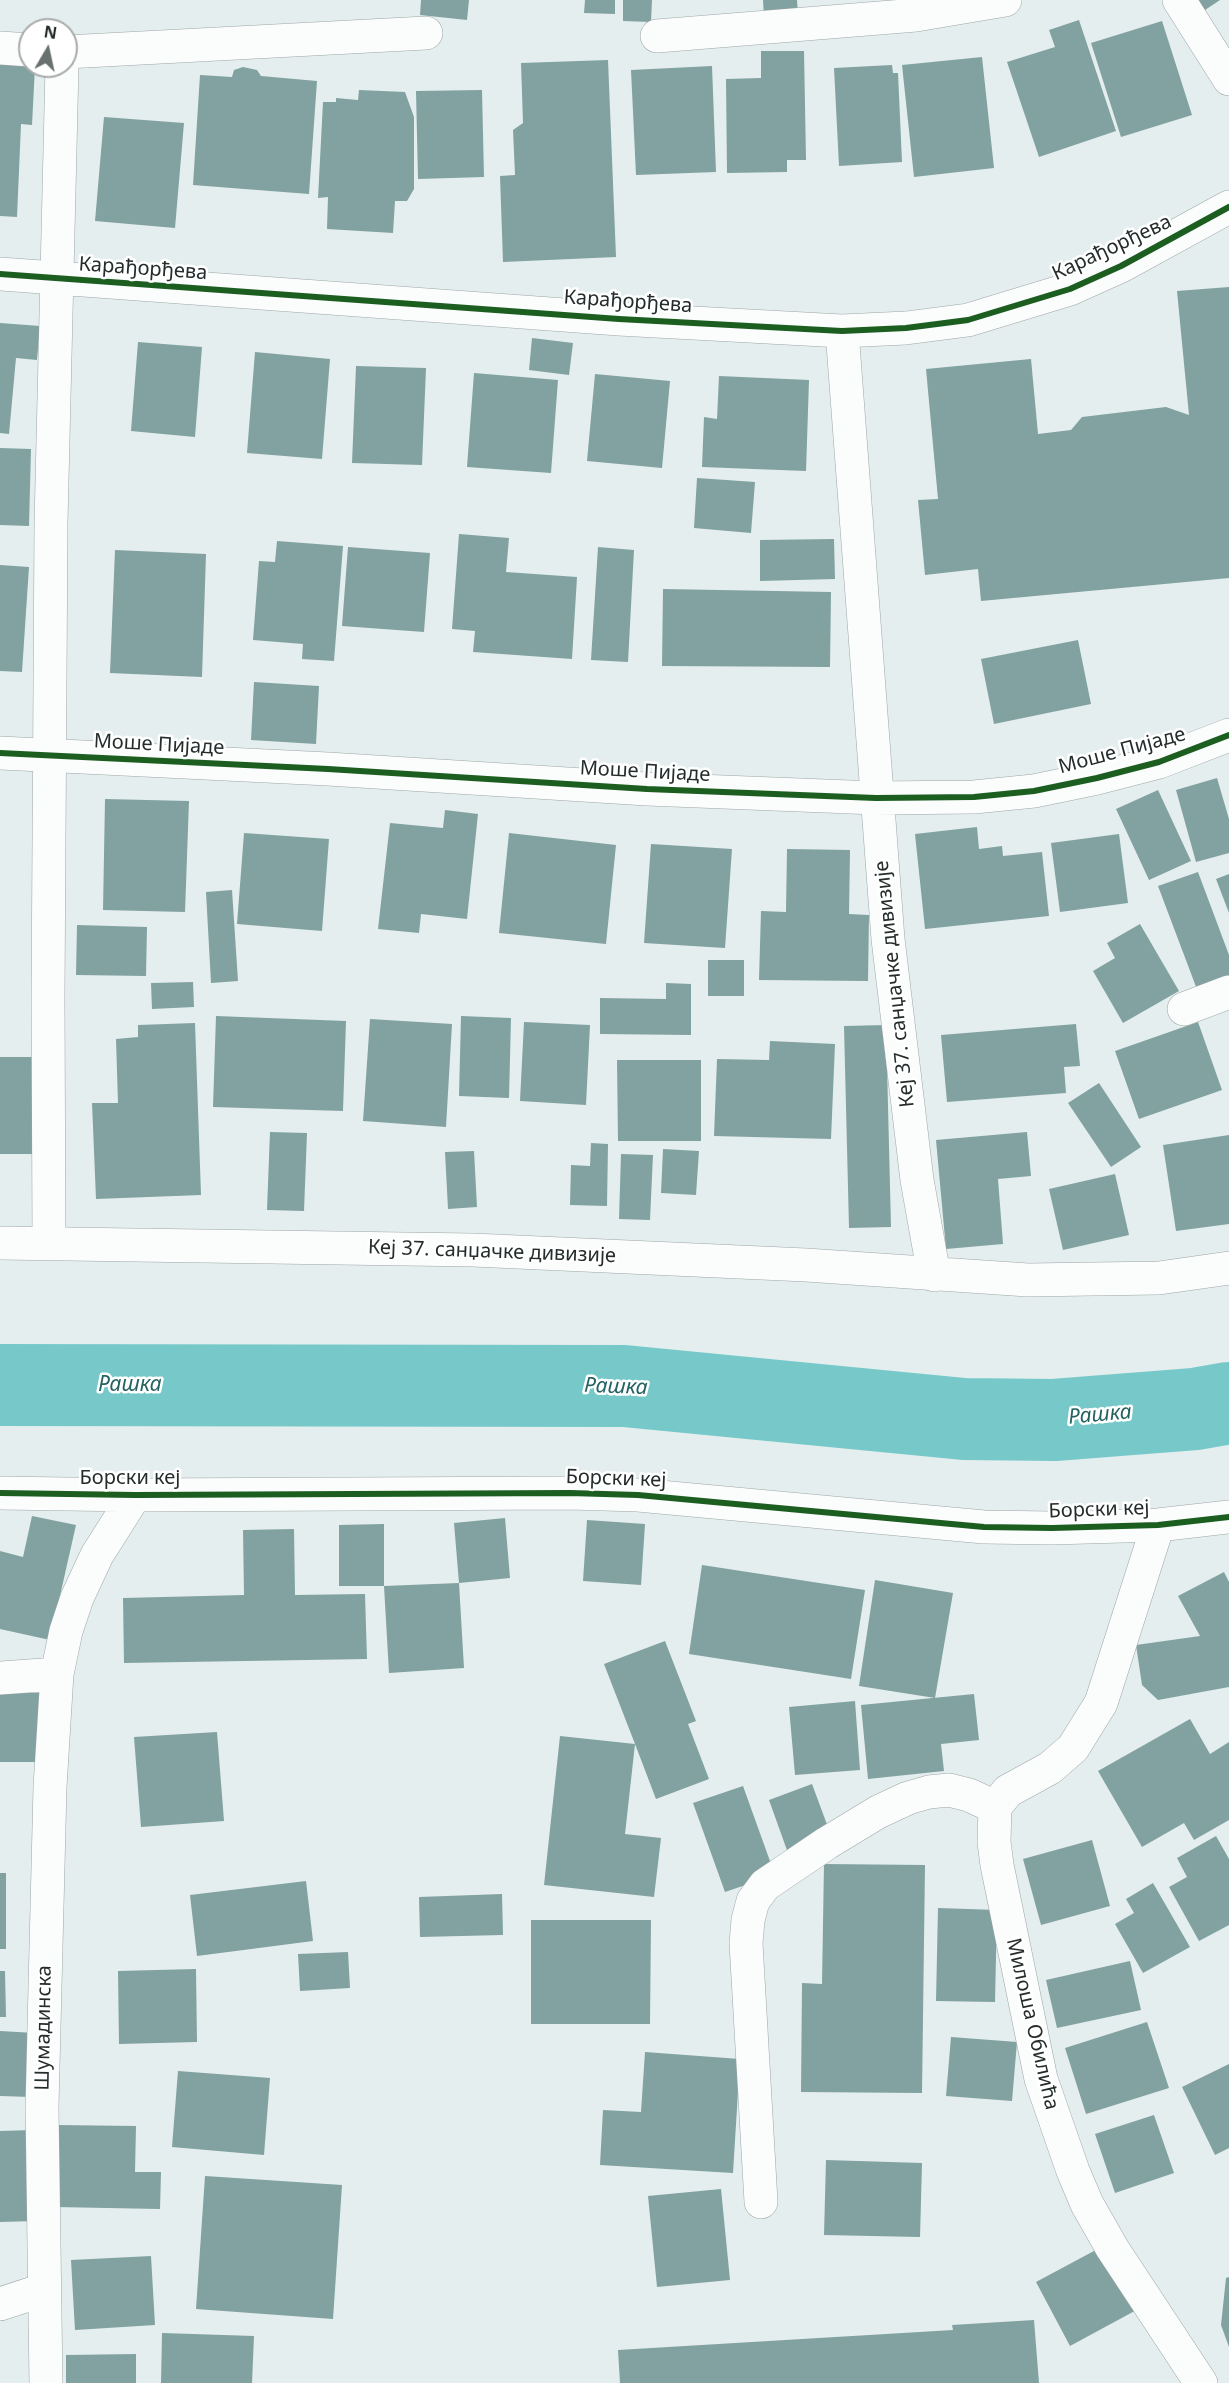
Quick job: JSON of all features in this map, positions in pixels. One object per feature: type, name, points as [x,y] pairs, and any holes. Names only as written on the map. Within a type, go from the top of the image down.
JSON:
[{"type":"street","points":[[657,36],[916,15],[1005,0]]},
{"type":"street","points":[[1179,0],[1229,79]]},
{"type":"street","points":[[78,51],[426,33]]},
{"type":"street","points":[[0,48],[18,49]]},
{"type":"street","name":"Карађорђева","points":[[51,756],[51,523],[62,78]]},
{"type":"street","name":"Карађорђева","points":[[0,274],[619,319],[842,331],[906,328],[968,320],[1070,289],[1121,266],[1229,207]]},
{"type":"street","points":[[842,331],[876,798]]},
{"type":"street","name":"Моше Пијаде","points":[[0,753],[328,769],[647,789],[876,798],[974,797],[1034,791],[1097,778],[1159,762],[1229,735]]},
{"type":"street","points":[[49,1243],[48,998],[51,756]]},
{"type":"street","name":"Кеј 37. санџачке дивизије","points":[[876,798],[898,1033],[917,1179],[934,1275]]},
{"type":"street","points":[[1184,1009],[1229,992]]},
{"type":"street","name":"Кеј 37. санџачке дивизије","points":[[0,1243],[473,1250],[795,1265],[1028,1280],[1159,1278],[1229,1268]]},
{"type":"street","name":"Борски кеј","points":[[0,1492],[135,1495],[570,1493],[715,1501],[984,1527],[1158,1525],[1229,1517]]},
{"type":"street","name":"Шумадинска","points":[[46,2383],[42,2084],[50,1787],[57,1674],[66,1631],[77,1598],[97,1555],[135,1495]]},
{"type":"street","points":[[761,2202],[746,1943],[748,1920],[753,1901],[765,1886],[827,1843],[878,1812],[908,1798],[929,1792],[949,1790],[969,1795],[995,1807],[1008,1791],[1050,1768],[1073,1748],[1101,1703],[1158,1525]]},
{"type":"street","points":[[0,1678],[57,1674]]},
{"type":"street","name":"Милоша Обилића","points":[[995,1807],[994,1842],[997,1865],[1041,2079],[1053,2116],[1087,2204],[1147,2304],[1200,2383]]},
{"type":"street","points":[[0,2304],[43,2290]]},
{"type":"building","points":[[421,0],[469,0],[467,20],[420,15]]},
{"type":"building","points":[[585,0],[615,0],[615,14],[584,13]]},
{"type":"building","points":[[623,0],[652,0],[651,22],[623,21]]},
{"type":"building","points":[[763,0],[797,0],[798,15],[764,17]]},
{"type":"building","points":[[1195,0],[1220,0],[1202,12]]},
{"type":"building","points":[[1079,20],[1116,131],[1039,157],[1007,62],[1055,47],[1049,30]]},
{"type":"building","points":[[1162,21],[1192,115],[1121,137],[1091,43]]},
{"type":"building","points":[[761,51],[804,51],[806,160],[787,160],[787,172],[727,173],[726,79],[761,78]]},
{"type":"building","points":[[982,57],[994,168],[914,177],[902,65]]},
{"type":"building","points":[[608,60],[616,257],[503,262],[500,176],[515,175],[513,130],[523,123],[521,63]]},
{"type":"building","points":[[0,61],[18,64],[18,78],[34,78],[32,125],[21,124],[17,217],[0,216]]},
{"type":"building","points":[[892,65],[893,73],[898,73],[902,162],[839,166],[834,68]]},
{"type":"building","points":[[712,66],[716,172],[636,175],[631,70]]},
{"type":"building","points":[[243,67],[257,70],[261,76],[317,81],[309,194],[193,185],[200,75],[232,77],[234,70]]},
{"type":"building","points":[[359,90],[405,92],[414,117],[414,189],[407,201],[395,201],[393,233],[327,229],[328,197],[318,198],[323,102],[336,102],[336,98],[358,100]]},
{"type":"building","points":[[482,90],[484,177],[418,179],[416,91]]},
{"type":"building","points":[[104,117],[184,123],[175,228],[95,221]]},
{"type":"building","points":[[1229,287],[1229,578],[981,601],[978,569],[925,575],[918,500],[938,499],[926,369],[1031,359],[1038,434],[1071,430],[1082,417],[1166,407],[1189,415],[1177,291]]},
{"type":"building","points":[[0,323],[40,326],[37,360],[16,358],[9,434],[0,433]]},
{"type":"building","points":[[532,338],[573,343],[569,375],[529,370]]},
{"type":"building","points":[[138,342],[202,347],[195,437],[131,431]]},
{"type":"building","points":[[255,352],[330,359],[322,459],[247,453]]},
{"type":"building","points":[[356,366],[426,368],[422,465],[352,463]]},
{"type":"building","points":[[474,373],[558,380],[551,473],[467,467]]},
{"type":"building","points":[[595,374],[670,381],[662,468],[587,461]]},
{"type":"building","points":[[719,376],[809,380],[806,471],[702,467],[704,417],[717,419]]},
{"type":"building","points":[[0,448],[31,449],[29,526],[0,525]]},
{"type":"building","points":[[697,478],[755,482],[751,533],[694,528]]},
{"type":"building","points":[[459,534],[509,538],[506,572],[577,577],[572,659],[473,652],[475,631],[452,629]]},
{"type":"building","points":[[834,539],[835,579],[760,581],[760,540]]},
{"type":"building","points":[[277,541],[343,546],[334,661],[302,659],[303,644],[253,640],[259,561],[275,562]]},
{"type":"building","points":[[348,547],[430,553],[424,632],[342,626]]},
{"type":"building","points":[[598,547],[634,550],[628,662],[591,660]]},
{"type":"building","points":[[115,550],[206,554],[202,677],[110,673]]},
{"type":"building","points":[[0,565],[29,567],[22,672],[0,671]]},
{"type":"building","points":[[663,589],[831,592],[830,667],[662,666]]},
{"type":"building","points":[[1078,640],[1091,704],[994,724],[981,659]]},
{"type":"building","points":[[254,682],[319,686],[316,744],[251,740]]},
{"type":"building","points":[[1217,778],[1229,819],[1229,853],[1196,862],[1176,790]]},
{"type":"building","points":[[1158,790],[1191,861],[1149,880],[1116,809]]},
{"type":"building","points":[[105,799],[189,801],[185,912],[103,910]]},
{"type":"building","points":[[445,810],[478,814],[467,919],[421,914],[419,933],[378,929],[390,823],[443,828]]},
{"type":"building","points":[[977,827],[979,849],[1002,846],[1003,856],[1042,852],[1049,916],[925,929],[915,834]]},
{"type":"building","points":[[244,833],[329,839],[322,931],[237,924]]},
{"type":"building","points":[[509,833],[616,845],[606,944],[499,933]]},
{"type":"building","points":[[1119,834],[1128,903],[1060,912],[1051,843]]},
{"type":"building","points":[[651,844],[732,849],[725,948],[644,943]]},
{"type":"building","points":[[787,849],[850,850],[849,914],[869,915],[868,981],[759,980],[761,911],[786,912]]},
{"type":"building","points":[[1198,872],[1229,955],[1229,981],[1198,992],[1158,886]]},
{"type":"building","points":[[1229,874],[1229,913],[1216,879]]},
{"type":"building","points":[[232,890],[238,981],[211,983],[206,892]]},
{"type":"building","points":[[1140,924],[1179,991],[1123,1023],[1093,971],[1115,958],[1107,943]]},
{"type":"building","points":[[77,925],[147,927],[146,976],[76,975]]},
{"type":"building","points":[[708,960],[744,960],[744,996],[708,996]]},
{"type":"building","points":[[193,982],[194,1007],[152,1009],[151,983]]},
{"type":"building","points":[[666,983],[691,984],[691,1035],[600,1034],[600,998],[666,999]]},
{"type":"building","points":[[216,1016],[346,1021],[343,1111],[213,1107]]},
{"type":"building","points":[[461,1016],[511,1018],[509,1098],[459,1096]]},
{"type":"building","points":[[370,1019],[452,1024],[446,1127],[363,1121]]},
{"type":"building","points":[[524,1022],[590,1025],[586,1105],[520,1101]]},
{"type":"building","points":[[1198,1022],[1222,1090],[1139,1119],[1115,1051]]},
{"type":"building","points":[[195,1023],[201,1195],[96,1199],[92,1103],[118,1103],[116,1039],[138,1037],[138,1025]]},
{"type":"building","points":[[1076,1024],[1080,1066],[1064,1067],[1066,1093],[947,1102],[941,1035]]},
{"type":"building","points":[[886,1025],[891,1227],[849,1228],[844,1026]]},
{"type":"building","points":[[770,1041],[835,1044],[831,1139],[714,1136],[717,1059],[769,1060]]},
{"type":"building","points":[[0,1057],[42,1057],[42,1154],[0,1154]]},
{"type":"building","points":[[617,1060],[701,1060],[701,1141],[618,1141]]},
{"type":"building","points":[[1099,1083],[1141,1147],[1111,1167],[1068,1103]]},
{"type":"building","points":[[270,1132],[307,1133],[304,1211],[267,1210]]},
{"type":"building","points":[[1027,1132],[1031,1176],[998,1179],[1003,1244],[946,1249],[936,1140]]},
{"type":"building","points":[[1229,1135],[1229,1224],[1176,1231],[1163,1145]]},
{"type":"building","points":[[591,1143],[608,1144],[607,1206],[570,1205],[571,1165],[590,1166]]},
{"type":"building","points":[[663,1149],[699,1151],[696,1195],[661,1193]]},
{"type":"building","points":[[474,1151],[477,1207],[448,1209],[445,1152]]},
{"type":"building","points":[[621,1154],[653,1155],[650,1220],[619,1219]]},
{"type":"building","points":[[1115,1174],[1129,1235],[1063,1250],[1049,1189]]},
{"type":"building","points":[[32,1516],[76,1525],[50,1640],[0,1629],[0,1551],[23,1557]]},
{"type":"building","points":[[505,1518],[510,1578],[459,1583],[454,1523]]},
{"type":"building","points":[[587,1520],[645,1524],[641,1585],[583,1581]]},
{"type":"building","points":[[384,1524],[384,1586],[339,1586],[339,1525]]},
{"type":"building","points":[[294,1529],[295,1595],[365,1594],[367,1659],[124,1663],[123,1598],[244,1595],[243,1530]]},
{"type":"building","points":[[702,1565],[865,1590],[851,1679],[689,1654]]},
{"type":"building","points":[[1224,1572],[1229,1582],[1229,1687],[1158,1700],[1142,1685],[1136,1645],[1200,1636],[1178,1596]]},
{"type":"building","points":[[875,1580],[953,1593],[935,1698],[859,1686]]},
{"type":"building","points":[[459,1583],[464,1668],[389,1673],[384,1586]]},
{"type":"building","points":[[665,1641],[696,1721],[688,1724],[709,1779],[656,1799],[604,1664]]},
{"type":"building","points":[[0,1693],[46,1693],[46,1762],[0,1762]]},
{"type":"building","points":[[974,1694],[979,1740],[941,1744],[944,1771],[868,1779],[861,1705]]},
{"type":"building","points":[[855,1701],[860,1770],[795,1775],[789,1707]]},
{"type":"building","points":[[1190,1719],[1210,1754],[1229,1742],[1229,1820],[1194,1840],[1184,1823],[1142,1847],[1098,1771]]},
{"type":"building","points":[[217,1732],[224,1821],[141,1827],[134,1737]]},
{"type":"building","points":[[560,1736],[635,1744],[625,1834],[661,1838],[654,1897],[544,1885]]},
{"type":"building","points":[[812,1784],[832,1838],[788,1853],[769,1800]]},
{"type":"building","points":[[743,1786],[775,1875],[725,1892],[693,1803]]},
{"type":"building","points":[[1216,1836],[1229,1859],[1229,1925],[1199,1941],[1169,1887],[1187,1877],[1177,1858]]},
{"type":"building","points":[[1092,1840],[1110,1906],[1041,1925],[1023,1859]]},
{"type":"building","points":[[824,1864],[925,1865],[922,2093],[801,2092],[802,1983],[822,1984]]},
{"type":"building","points":[[0,1873],[6,1873],[6,1949],[0,1949]]},
{"type":"building","points":[[306,1881],[313,1941],[197,1956],[190,1895]]},
{"type":"building","points":[[1153,1883],[1190,1947],[1143,1973],[1115,1924],[1134,1913],[1126,1899]]},
{"type":"building","points":[[502,1894],[503,1935],[420,1937],[419,1897]]},
{"type":"building","points":[[938,1908],[997,1910],[995,2002],[936,2001]]},
{"type":"building","points":[[531,1920],[651,1920],[650,2024],[531,2024]]},
{"type":"building","points":[[348,1952],[350,1988],[300,1991],[298,1954]]},
{"type":"building","points":[[1130,1961],[1141,2010],[1057,2028],[1046,1980]]},
{"type":"building","points":[[196,1969],[197,2042],[119,2044],[118,1971]]},
{"type":"building","points":[[0,1971],[5,1971],[6,2017],[0,2017]]},
{"type":"building","points":[[1147,2022],[1169,2088],[1086,2114],[1065,2048]]},
{"type":"building","points":[[0,2031],[35,2033],[31,2097],[0,2096]]},
{"type":"building","points":[[951,2037],[1017,2042],[1012,2101],[946,2096]]},
{"type":"building","points":[[645,2052],[740,2059],[733,2173],[600,2165],[603,2110],[641,2112]]},
{"type":"building","points":[[1229,2064],[1229,2148],[1215,2155],[1182,2087]]},
{"type":"building","points":[[178,2071],[270,2078],[264,2155],[172,2147]]},
{"type":"building","points":[[1154,2115],[1174,2173],[1115,2193],[1095,2134]]},
{"type":"building","points":[[56,2125],[136,2126],[135,2172],[161,2172],[160,2209],[55,2207]]},
{"type":"building","points":[[33,2130],[36,2221],[0,2222],[0,2131]]},
{"type":"building","points":[[826,2160],[922,2163],[920,2237],[824,2235]]},
{"type":"building","points":[[205,2176],[342,2185],[333,2319],[196,2309]]},
{"type":"building","points":[[721,2189],[730,2280],[657,2287],[648,2196]]},
{"type":"building","points":[[1107,2244],[1142,2307],[1070,2346],[1036,2282]]},
{"type":"building","points":[[151,2256],[155,2325],[75,2330],[71,2260]]},
{"type":"building","points":[[1229,2277],[1229,2347],[1221,2325],[1226,2278]]},
{"type":"building","points":[[1034,2320],[1039,2383],[620,2383],[618,2350],[953,2330],[952,2325]]},
{"type":"building","points":[[162,2333],[254,2336],[252,2383],[161,2383]]},
{"type":"building","points":[[136,2354],[136,2383],[66,2383],[66,2355]]},
{"type":"waterway","name":"Рашка","points":[[0,1385],[624,1386],[964,1419],[1054,1420],[1195,1409],[1229,1403]]},
{"type":"cycle path","points":[[0,274],[619,319],[842,331],[906,328],[968,320],[1070,289],[1121,266],[1229,207]]},
{"type":"cycle path","points":[[0,753],[328,769],[647,789],[876,798],[974,797],[1034,791],[1097,778],[1159,762],[1229,735]]},
{"type":"cycle path","points":[[0,1493],[638,1495],[984,1527],[1158,1525],[1229,1517]]}]
